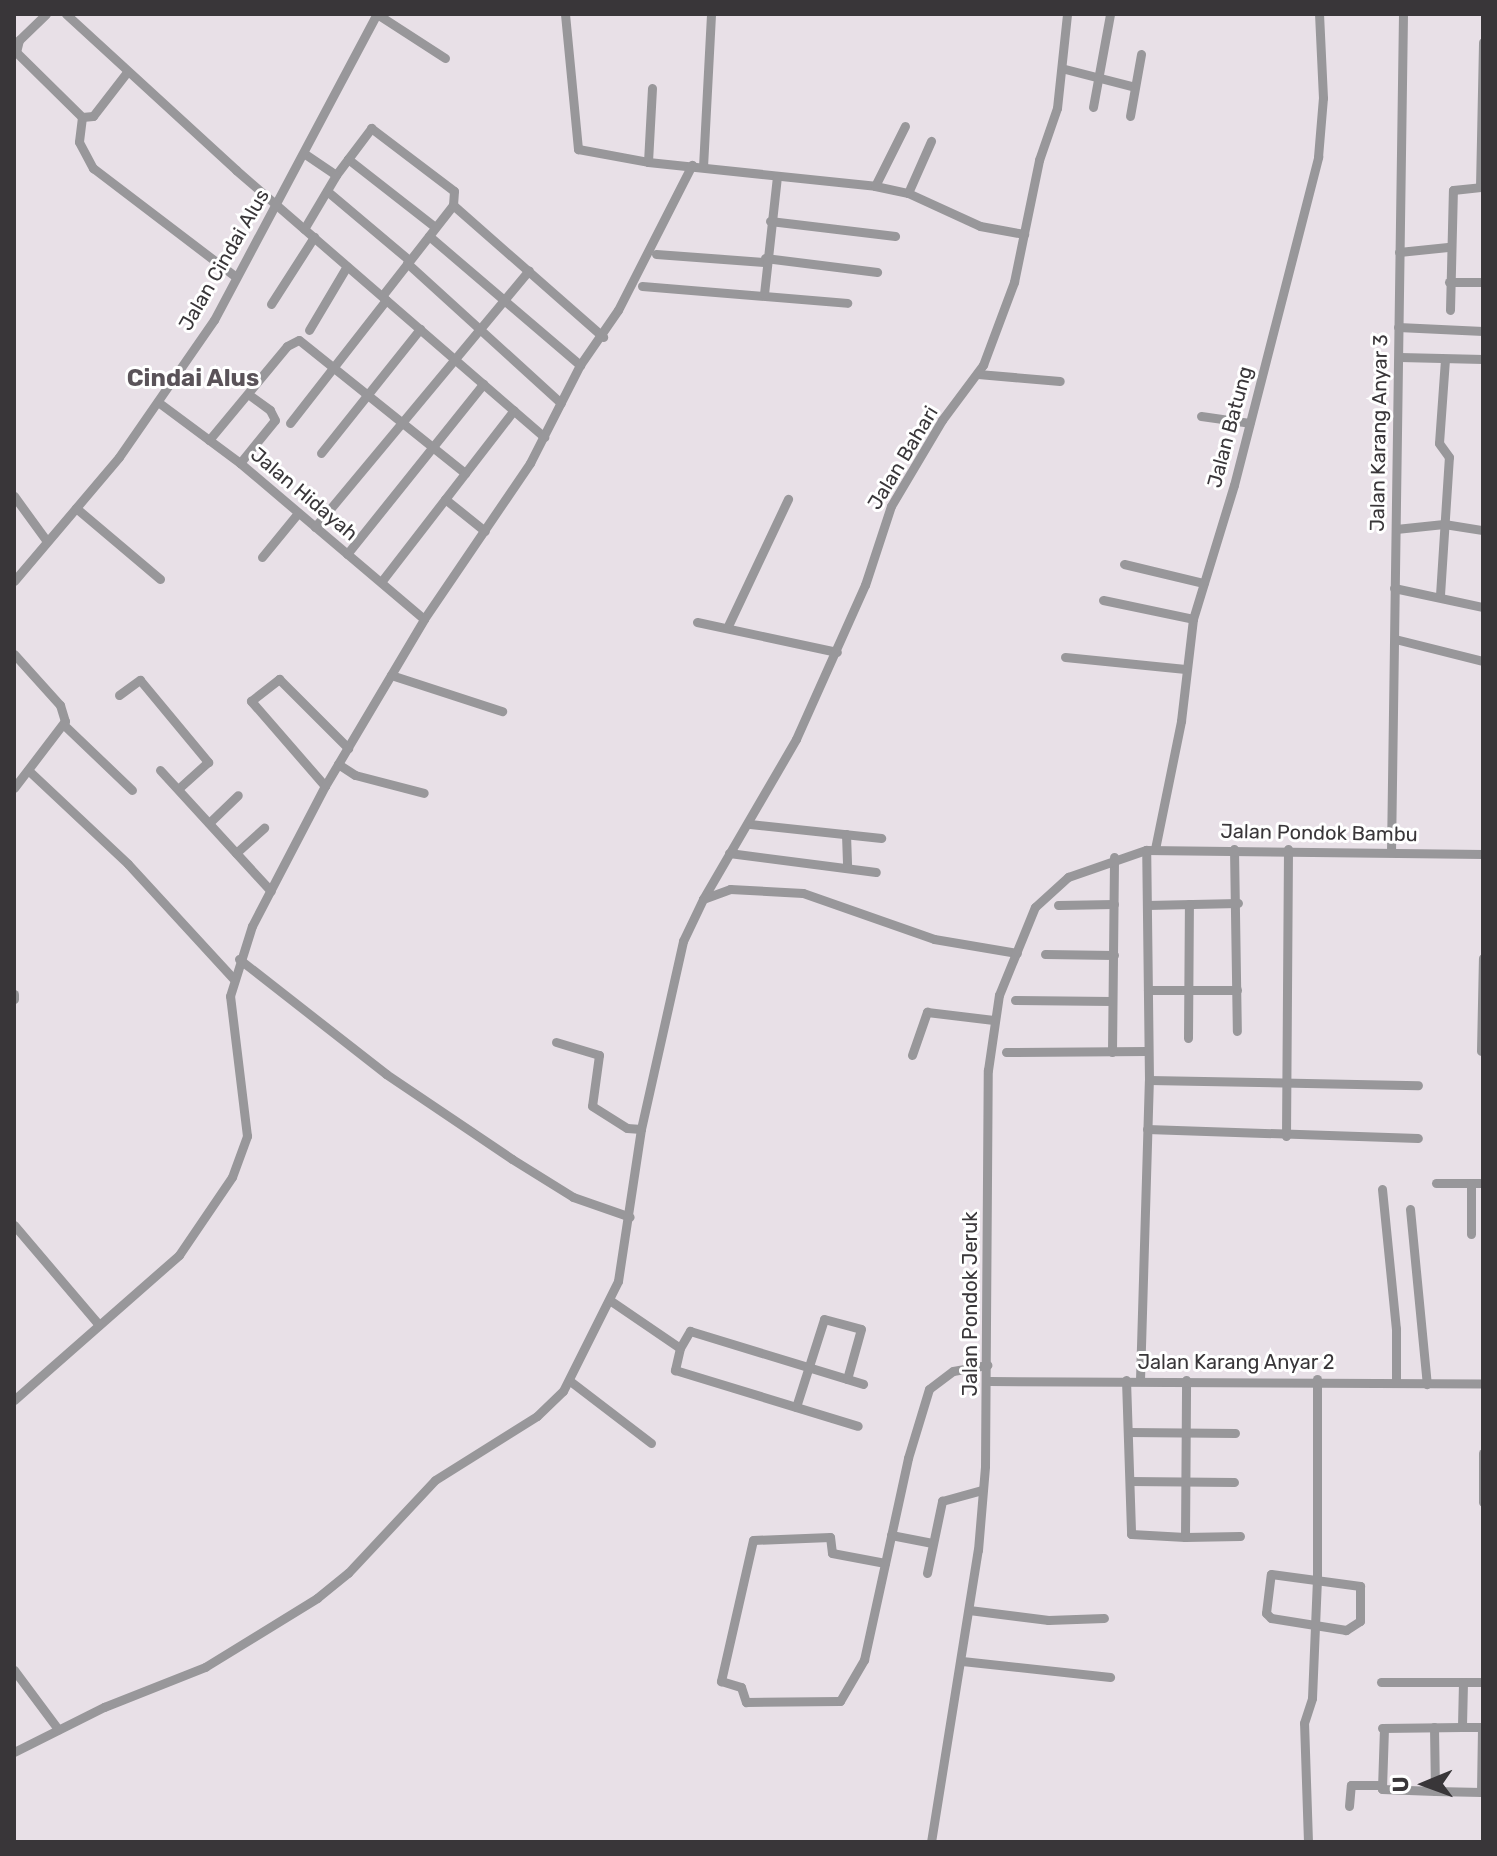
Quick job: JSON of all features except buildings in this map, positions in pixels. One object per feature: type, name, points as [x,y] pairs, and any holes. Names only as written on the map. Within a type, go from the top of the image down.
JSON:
[{"type":"street","points":[[46,14],[19,40],[16,52],[82,117],[93,116],[127,72]]},
{"type":"street","points":[[66,14],[304,229],[544,437]]},
{"type":"street","points":[[377,14],[445,58]]},
{"type":"street","name":"Jalan Cindai Alus","points":[[14,581],[76,508],[158,402],[214,320],[377,14]]},
{"type":"street","points":[[565,14],[578,149],[648,162],[875,186],[908,193],[980,226],[1024,234]]},
{"type":"street","points":[[14,1400],[179,1255],[244,1151],[247,1125],[229,1013],[233,978],[239,959],[325,786],[424,619],[485,531],[544,437],[580,365],[603,337],[698,166],[711,14]]},
{"type":"street","name":"Jalan Bahari","points":[[14,1752],[58,1729],[205,1667],[333,1587],[435,1480],[537,1416],[570,1381],[611,1301],[630,1217],[641,1129],[683,941],[729,853],[750,824],[837,652],[891,506],[942,420],[978,374],[1014,282],[1065,69],[1067,14]]},
{"type":"street","points":[[1093,107],[1110,14]]},
{"type":"street","name":"Jalan Batung","points":[[1140,1380],[1149,1080],[1147,905],[1151,849],[1193,619],[1250,423],[1318,157],[1323,98],[1319,14]]},
{"type":"street","name":"Jalan Karang Anyar 3","points":[[1391,852],[1403,14]]},
{"type":"street","points":[[1450,310],[1448,247],[1453,190],[1482,187],[1483,42]]},
{"type":"street","points":[[1130,116],[1141,54]]},
{"type":"street","points":[[1065,69],[1135,87]]},
{"type":"street","points":[[648,162],[652,88]]},
{"type":"street","points":[[82,117],[79,142],[93,168],[235,276]]},
{"type":"street","points":[[875,186],[905,126]]},
{"type":"street","points":[[290,423],[453,205],[454,191],[371,128],[336,175],[304,229]]},
{"type":"street","points":[[908,193],[931,141]]},
{"type":"street","points":[[305,154],[336,175]]},
{"type":"street","points":[[348,159],[580,365]]},
{"type":"street","points":[[764,294],[765,260],[777,177]]},
{"type":"street","points":[[327,191],[561,403]]},
{"type":"street","points":[[453,205],[603,337]]},
{"type":"street","points":[[770,221],[895,236]]},
{"type":"street","points":[[271,304],[314,237]]},
{"type":"street","points":[[1399,252],[1448,247]]},
{"type":"street","points":[[656,254],[765,260],[877,272]]},
{"type":"street","points":[[309,330],[347,266]]},
{"type":"street","points":[[315,527],[453,357],[529,270]]},
{"type":"street","points":[[1449,282],[1483,282]]},
{"type":"street","points":[[642,286],[847,303]]},
{"type":"street","points":[[1398,327],[1483,331]]},
{"type":"street","points":[[321,453],[420,329]]},
{"type":"street","points":[[209,440],[296,340],[465,473]]},
{"type":"street","points":[[1400,357],[1483,359]]},
{"type":"street","points":[[1440,595],[1449,457],[1439,443],[1445,359]]},
{"type":"street","points":[[978,374],[1060,381]]},
{"type":"street","points":[[347,554],[483,384]]},
{"type":"street","points":[[240,463],[275,420],[270,410],[249,395]]},
{"type":"street","name":"Jalan Hidayah","points":[[158,402],[240,463],[424,619]]},
{"type":"street","points":[[381,582],[514,410]]},
{"type":"street","points":[[1201,416],[1250,423]]},
{"type":"street","points":[[14,496],[46,540]]},
{"type":"street","points":[[445,499],[485,531]]},
{"type":"street","points":[[727,628],[788,499]]},
{"type":"street","points":[[76,508],[160,579]]},
{"type":"street","points":[[262,557],[298,513]]},
{"type":"street","points":[[1396,529],[1444,524],[1483,530]]},
{"type":"street","points":[[1124,564],[1204,583]]},
{"type":"street","points":[[1394,588],[1440,595],[1483,607]]},
{"type":"street","points":[[1103,600],[1193,619]]},
{"type":"street","points":[[697,622],[837,652]]},
{"type":"street","points":[[1395,639],[1483,661]]},
{"type":"street","points":[[14,654],[60,705],[64,725],[132,790]]},
{"type":"street","points":[[1065,657],[1185,669]]},
{"type":"street","points":[[391,675],[502,711]]},
{"type":"street","points":[[325,786],[251,701],[279,679],[348,748]]},
{"type":"street","points":[[119,695],[140,680],[208,762],[178,789]]},
{"type":"street","points":[[14,788],[64,725]]},
{"type":"street","points":[[338,764],[355,775],[424,793]]},
{"type":"street","points":[[28,770],[128,864],[233,978]]},
{"type":"street","points":[[160,770],[271,891]]},
{"type":"street","points":[[209,823],[238,795]]},
{"type":"street","points":[[750,824],[881,838]]},
{"type":"street","points":[[236,853],[264,828]]},
{"type":"street","points":[[846,834],[847,866]]},
{"type":"street","name":"Jalan Pondok Bambu","points":[[1151,849],[1483,854]]},
{"type":"street","name":"Jalan Pondok Jeruk","points":[[931,1842],[962,1661],[982,1490],[989,1381],[986,1116],[994,1020],[1035,907],[1047,892],[1114,857],[1151,849]]},
{"type":"street","points":[[1234,849],[1238,903],[1237,1031]]},
{"type":"street","points":[[1286,1136],[1288,849]]},
{"type":"street","points":[[729,853],[876,872]]},
{"type":"street","points":[[1112,1052],[1114,857]]},
{"type":"street","points":[[703,899],[730,889],[803,893],[934,939],[1017,953]]},
{"type":"street","points":[[1147,905],[1238,903]]},
{"type":"street","points":[[1058,905],[1114,904]]},
{"type":"street","points":[[1188,1038],[1189,904]]},
{"type":"street","points":[[1045,954],[1114,955]]},
{"type":"street","points":[[1481,1051],[1483,958]]},
{"type":"street","points":[[239,959],[386,1074],[512,1159],[573,1197],[630,1217]]},
{"type":"street","points":[[1148,990],[1237,990]]},
{"type":"street","points":[[1015,1000],[1112,1001]]},
{"type":"street","points":[[912,1055],[927,1012],[994,1020]]},
{"type":"street","points":[[556,1042],[599,1055],[592,1106],[627,1128],[641,1129]]},
{"type":"street","points":[[1006,1052],[1147,1051]]},
{"type":"street","points":[[1149,1080],[1418,1085]]},
{"type":"street","points":[[1147,1129],[1418,1138]]},
{"type":"street","points":[[1436,1183],[1483,1183]]},
{"type":"street","points":[[1471,1183],[1471,1234]]},
{"type":"street","points":[[1382,1189],[1396,1329],[1396,1380]]},
{"type":"street","points":[[1410,1209],[1427,1384]]},
{"type":"street","points":[[14,1225],[99,1325]]},
{"type":"street","points":[[611,1301],[680,1348]]},
{"type":"street","points":[[796,1407],[805,1366],[821,1322],[828,1318],[860,1326],[861,1334],[847,1379]]},
{"type":"street","points":[[858,1426],[675,1370],[680,1348],[690,1331],[863,1384]]},
{"type":"street","points":[[885,1563],[832,1553],[830,1537],[752,1541],[722,1682],[742,1688],[746,1702],[840,1701],[860,1674],[885,1563],[891,1535],[929,1389],[953,1371],[987,1365]]},
{"type":"street","points":[[1308,1842],[1304,1723],[1312,1698],[1317,1581],[1317,1379]]},
{"type":"street","name":"Jalan Karang Anyar 2","points":[[989,1381],[1317,1379],[1483,1384]]},
{"type":"street","points":[[1126,1380],[1131,1534],[1240,1536]]},
{"type":"street","points":[[1185,1537],[1186,1380]]},
{"type":"street","points":[[570,1381],[651,1443]]},
{"type":"street","points":[[1129,1432],[1235,1433]]},
{"type":"street","points":[[1483,1453],[1483,1502]]},
{"type":"street","points":[[1130,1481],[1234,1482]]},
{"type":"street","points":[[927,1573],[944,1498],[982,1490]]},
{"type":"street","points":[[891,1535],[932,1543]]},
{"type":"street","points":[[1275,1573],[1317,1581],[1358,1585],[1363,1602],[1354,1628],[1315,1626],[1268,1616],[1267,1583],[1275,1573]]},
{"type":"street","points":[[969,1610],[1048,1620],[1104,1618]]},
{"type":"street","points":[[962,1661],[1110,1677]]},
{"type":"street","points":[[14,1670],[58,1729]]},
{"type":"street","points":[[1381,1682],[1483,1682]]},
{"type":"street","points":[[1462,1727],[1463,1682]]},
{"type":"street","points":[[1434,1727],[1435,1791]]},
{"type":"street","points":[[1349,1806],[1351,1785],[1380,1785],[1393,1792],[1482,1792],[1482,1727],[1382,1728],[1380,1785]]},
{"type":"district","name":"Cindai Alus","points":[[193,379]]}]
